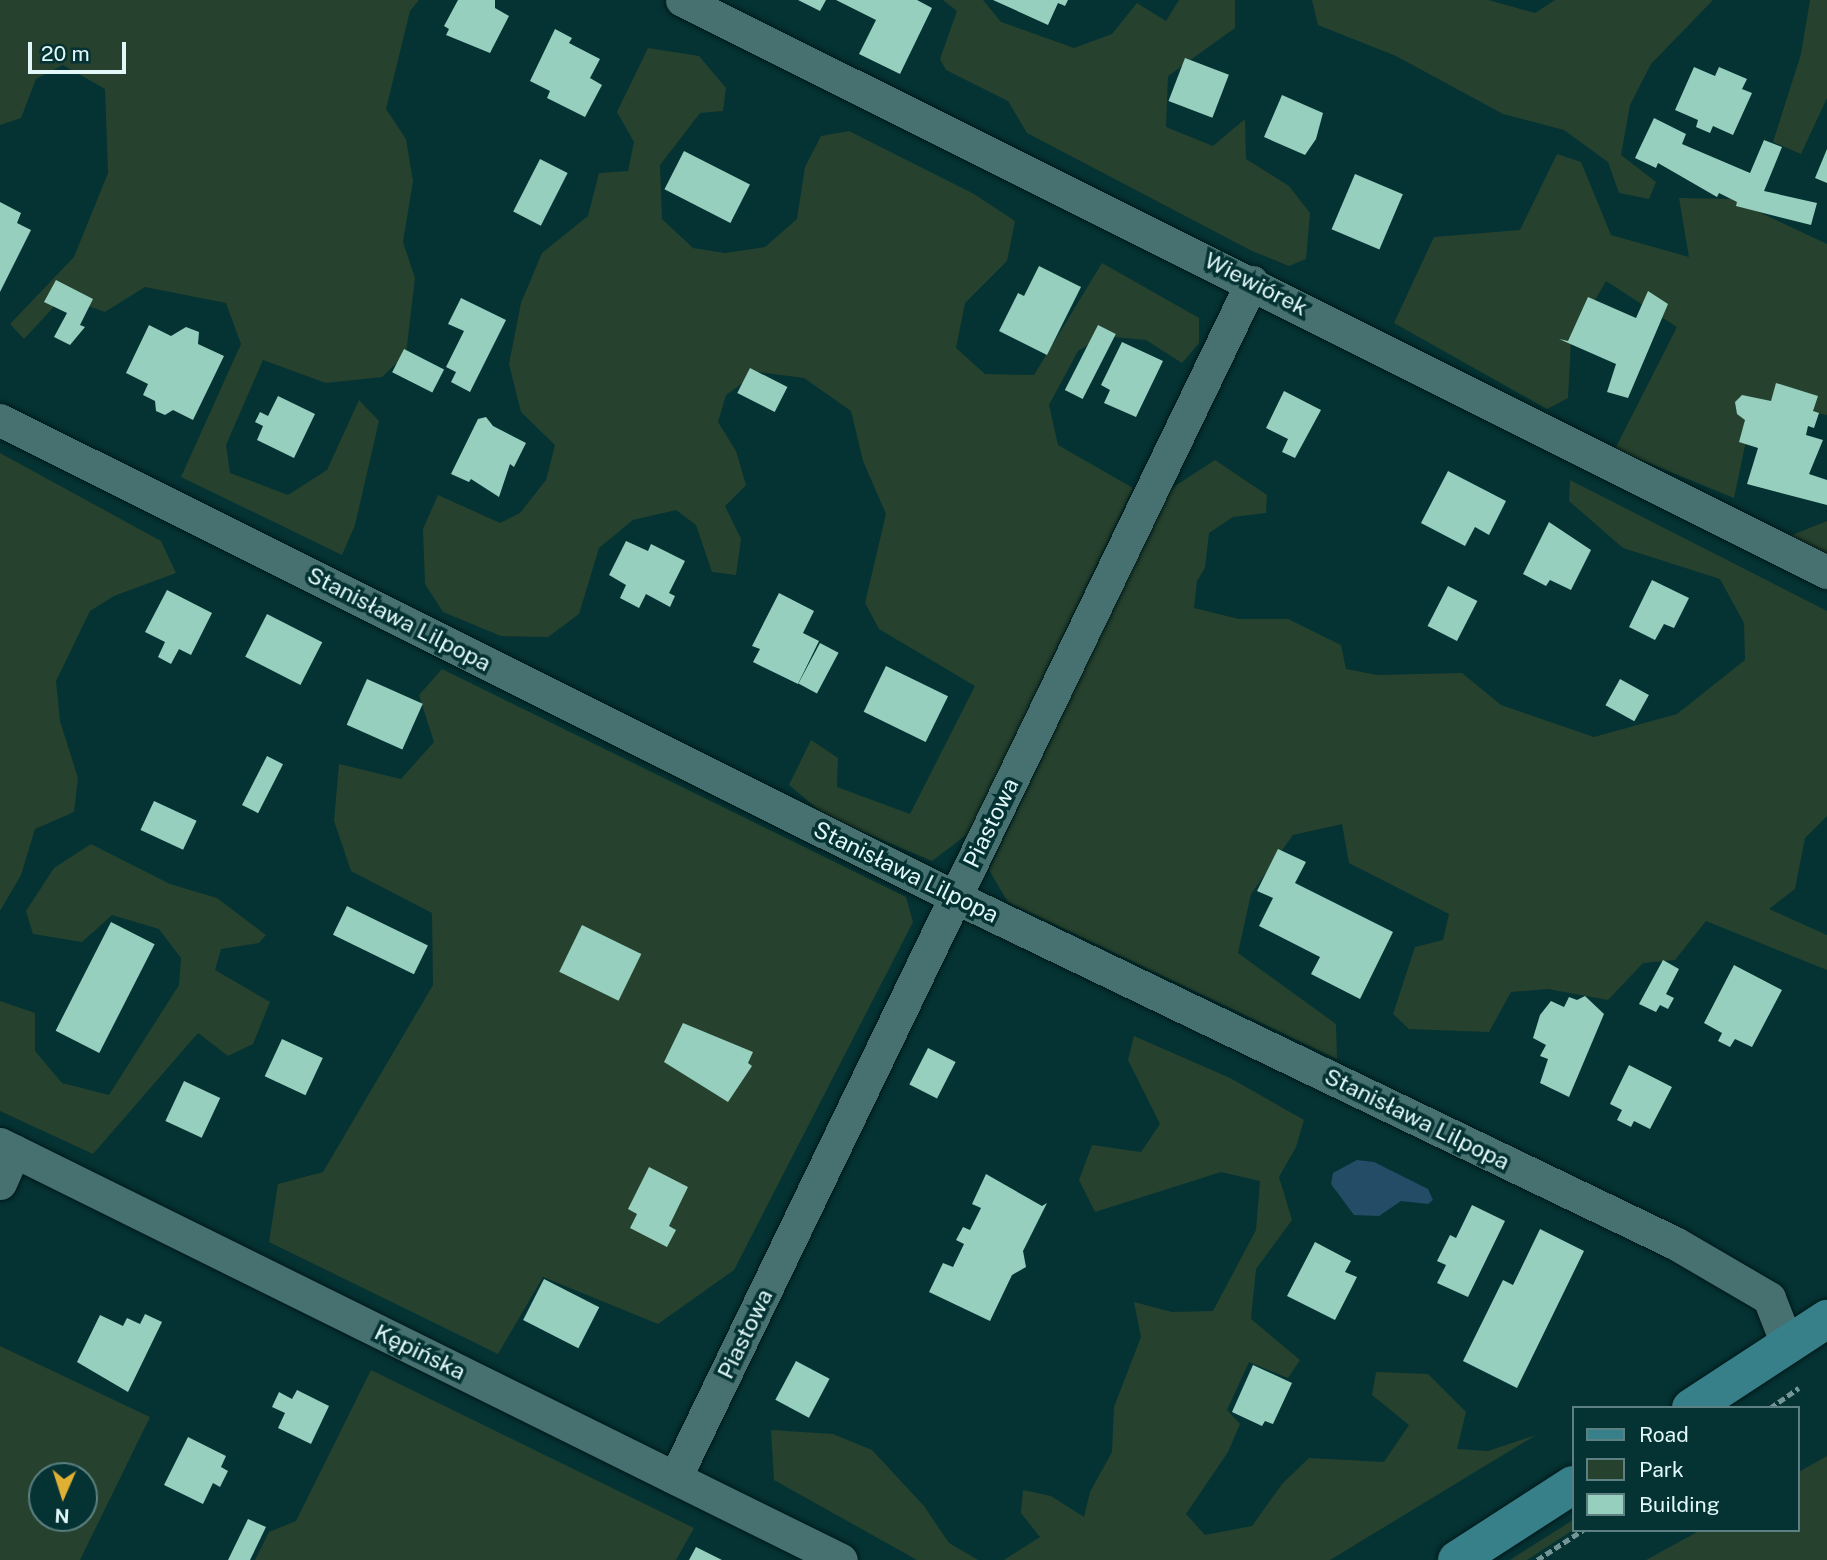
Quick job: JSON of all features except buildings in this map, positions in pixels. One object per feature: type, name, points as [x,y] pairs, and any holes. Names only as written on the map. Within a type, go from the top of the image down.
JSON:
[{"type":"main road","points":[[1694,1406],[1827,1319]]},
{"type":"main road","points":[[1457,1560],[1572,1486]]},
{"type":"street","name":"Wiewiórek","points":[[682,0],[1252,282],[1827,572]]},
{"type":"street","name":"Piastowa","points":[[675,1478],[1252,282]]},
{"type":"street","name":"Stanisława Lilpopa","points":[[0,420],[955,897],[1675,1243],[1769,1298],[1787,1344]]},
{"type":"street","name":"Kępińska","points":[[7,1147],[841,1560]]},
{"type":"street","points":[[0,1183],[7,1147]]},
{"type":"path","points":[[1773,1406],[1799,1388]]},
{"type":"path","points":[[1537,1560],[1580,1532]]},
{"type":"green space","points":[[0,0],[419,0],[410,11],[386,109],[406,139],[413,181],[403,242],[415,278],[406,354],[382,377],[326,383],[263,360],[226,445],[230,473],[288,495],[327,470],[359,400],[379,421],[355,525],[342,555],[181,477],[241,344],[226,303],[145,287],[105,312],[63,297],[24,339],[10,324],[74,257],[108,173],[105,89],[63,65],[36,79],[21,118],[0,125]]},
{"type":"green space","points":[[943,0],[983,0],[1001,22],[1074,48],[1112,34],[1137,3],[1166,21],[1179,0],[1235,0],[1235,28],[1168,76],[1166,127],[1213,146],[1245,119],[1246,159],[1289,186],[1310,213],[1306,259],[1289,266],[1252,251],[1027,133],[1008,101],[946,70],[940,59],[957,11]]},
{"type":"green space","points":[[1312,0],[1488,0],[1535,13],[1555,0],[1713,0],[1651,64],[1630,105],[1621,155],[1656,182],[1649,199],[1619,193],[1608,162],[1564,130],[1503,114],[1396,56],[1318,25]]},
{"type":"green space","points":[[1810,0],[1827,0],[1827,98],[1801,154],[1773,142],[1801,54]]},
{"type":"green space","points":[[648,48],[699,56],[726,88],[723,111],[700,113],[660,165],[662,219],[693,248],[725,253],[765,247],[797,219],[805,167],[821,136],[849,131],[974,194],[1015,221],[1007,261],[965,303],[956,348],[985,374],[1034,375],[1102,263],[1199,318],[1199,343],[1182,363],[1146,340],[1103,336],[1078,351],[1049,405],[1058,445],[1133,488],[969,833],[932,861],[826,816],[789,785],[811,740],[838,758],[837,787],[910,814],[975,686],[879,629],[865,603],[886,514],[863,461],[851,411],[804,378],[758,372],[726,395],[718,422],[736,451],[746,485],[725,506],[741,539],[736,575],[712,572],[696,525],[676,510],[633,520],[599,548],[579,614],[548,637],[501,636],[443,612],[425,584],[423,529],[438,495],[500,523],[520,513],[546,480],[555,445],[521,412],[509,364],[521,303],[542,253],[588,216],[599,173],[628,171],[634,142],[617,112]]},
{"type":"green space","points":[[1557,154],[1581,162],[1611,235],[1689,257],[1679,198],[1731,199],[1827,244],[1827,415],[1778,407],[1751,417],[1734,498],[1615,449],[1677,327],[1606,281],[1571,342],[1568,398],[1547,409],[1394,323],[1434,237],[1520,230]]},
{"type":"green space","points":[[0,453],[161,541],[176,573],[114,596],[90,611],[56,681],[60,721],[78,778],[74,812],[35,829],[21,875],[0,911]]},
{"type":"green space","points":[[1215,460],[1267,495],[1266,513],[1233,517],[1209,533],[1205,568],[1197,581],[1194,608],[1239,619],[1288,619],[1341,645],[1346,669],[1377,675],[1462,673],[1501,705],[1594,737],[1677,714],[1745,660],[1744,623],[1720,579],[1623,548],[1569,501],[1570,480],[1827,611],[1827,816],[1805,838],[1795,889],[1769,909],[1827,935],[1827,970],[1706,921],[1675,960],[1643,963],[1608,1000],[1548,989],[1511,992],[1489,1032],[1409,1029],[1393,1014],[1415,947],[1443,940],[1449,914],[1349,863],[1342,824],[1293,835],[1251,894],[1238,953],[1336,1024],[1337,1059],[1008,902],[989,870],[1169,490]]},
{"type":"green space","points":[[1827,521],[1827,555],[1787,537]]},
{"type":"green space","points":[[442,669],[906,897],[913,922],[734,1270],[658,1324],[543,1277],[498,1354],[269,1242],[278,1184],[323,1172],[433,985],[432,913],[351,871],[334,821],[339,764],[401,779],[434,742],[419,695]]},
{"type":"green space","points":[[91,844],[170,884],[217,898],[266,935],[259,943],[221,949],[215,970],[270,1002],[253,1044],[228,1056],[198,1033],[93,1154],[0,1111],[0,1001],[35,1013],[35,1051],[62,1083],[109,1095],[179,985],[181,958],[159,929],[112,915],[82,942],[33,934],[26,911],[54,868]]},
{"type":"green space","points":[[1134,1036],[1230,1078],[1304,1120],[1296,1147],[1279,1177],[1292,1220],[1256,1269],[1251,1319],[1300,1360],[1288,1378],[1249,1362],[1227,1410],[1240,1424],[1228,1452],[1186,1514],[1205,1535],[1252,1526],[1282,1484],[1309,1458],[1384,1462],[1409,1425],[1372,1395],[1376,1372],[1428,1374],[1466,1412],[1457,1449],[1488,1451],[1536,1435],[1330,1560],[1004,1560],[1040,1537],[1021,1513],[1023,1490],[1051,1496],[1084,1517],[1090,1492],[1112,1452],[1114,1407],[1141,1337],[1134,1302],[1172,1312],[1213,1311],[1256,1230],[1260,1181],[1221,1172],[1095,1212],[1079,1180],[1092,1145],[1141,1152],[1160,1124],[1128,1060]]},
{"type":"green space","points":[[0,1346],[150,1417],[98,1523],[98,1462],[28,1462],[28,1532],[94,1532],[80,1560],[0,1560]]},
{"type":"green space","points":[[371,1370],[694,1528],[676,1560],[255,1560],[269,1532],[296,1521]]},
{"type":"green space","points":[[771,1430],[833,1434],[872,1450],[924,1506],[949,1543],[978,1560],[917,1560],[774,1480]]},
{"type":"green space","points":[[1827,1456],[1827,1560],[1646,1560],[1697,1532],[1799,1532],[1799,1472]]},
{"type":"green space","points":[[1572,1521],[1572,1531],[1527,1560],[1510,1560]]},
{"type":"water","points":[[1357,1160],[1374,1162],[1428,1189],[1433,1200],[1428,1204],[1401,1201],[1379,1216],[1354,1215],[1331,1184],[1333,1173]]}]
